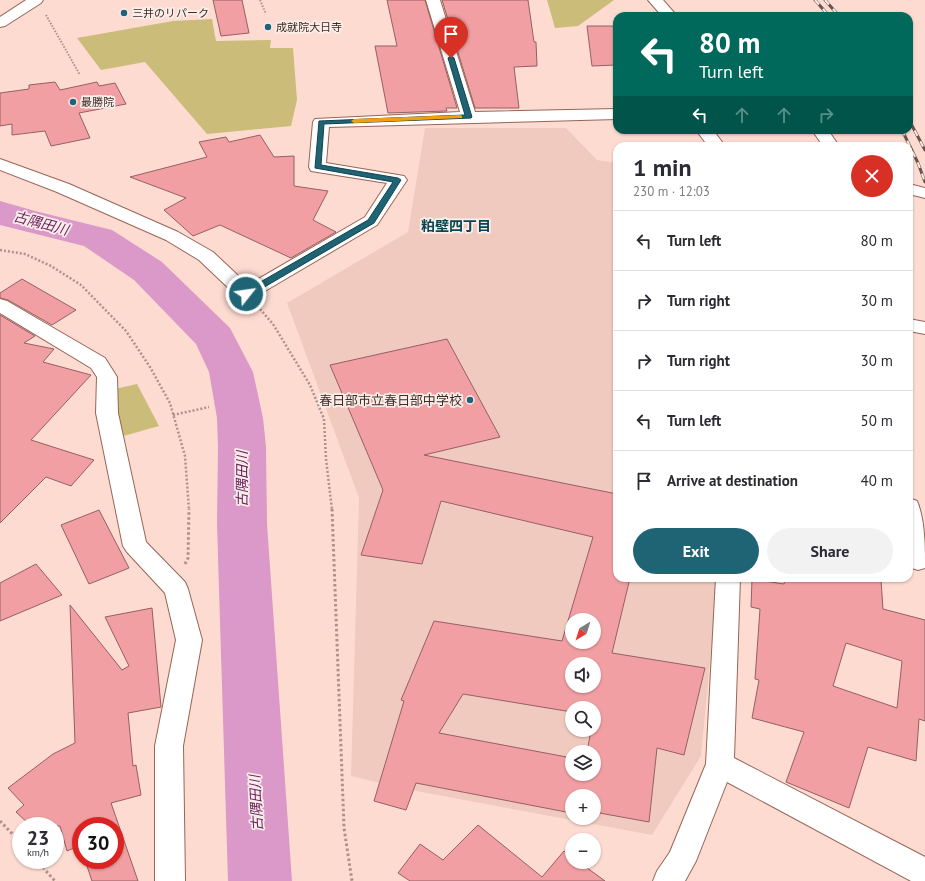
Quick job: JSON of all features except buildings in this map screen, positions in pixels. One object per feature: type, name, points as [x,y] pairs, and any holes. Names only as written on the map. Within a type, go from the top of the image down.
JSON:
[{"type":"street","points":[[0,23],[36,0],[42,0]]},
{"type":"street","points":[[432,0],[469,117]]},
{"type":"street","points":[[655,0],[666,12]]},
{"type":"street","points":[[0,164],[63,188],[172,236],[206,256],[246,294],[371,221],[398,180],[317,166],[321,122],[613,114]]},
{"type":"street","points":[[707,134],[714,142]]},
{"type":"street","points":[[913,190],[925,193]]},
{"type":"street","points":[[0,305],[98,363],[107,377],[107,413],[135,546],[176,589],[189,640],[169,746],[170,881]]},
{"type":"street","points":[[913,326],[925,328]]},
{"type":"street","points":[[913,531],[918,561]]},
{"type":"street","points":[[668,881],[681,860],[720,764],[728,582]]},
{"type":"street","points":[[720,764],[919,874]]},
{"type":"path","points":[[260,0],[266,14]]},
{"type":"path","points":[[46,14],[80,75]]},
{"type":"path","points":[[0,250],[25,254],[51,266],[81,285],[126,331],[150,367],[170,404],[185,456],[189,504],[188,558],[176,589]]},
{"type":"path","points":[[246,294],[273,324],[310,385],[324,419],[326,459],[332,502],[344,828],[352,881]]},
{"type":"path","points":[[173,415],[210,407]]},
{"type":"path","points":[[0,821],[12,834]]},
{"type":"path","points":[[44,869],[55,881]]},
{"type":"shaded area","points":[[547,0],[614,0],[578,26],[555,28]]},
{"type":"shaded area","points":[[212,19],[216,41],[271,40],[270,48],[293,48],[297,100],[291,126],[207,134],[145,62],[101,70],[77,38],[173,21]]},
{"type":"shaded area","name":"春日部市立春日部中学校","points":[[425,128],[566,128],[597,160],[613,162],[613,582],[716,582],[716,599],[701,756],[652,835],[598,825],[601,825],[601,789],[565,789],[565,819],[405,789],[351,776],[359,498],[287,303],[408,232]]},
{"type":"shaded area","points":[[137,384],[159,426],[120,437],[115,389]]},
{"type":"waterway","name":"古隅田川","points":[[0,212],[23,220],[98,238],[148,271],[215,338],[231,372],[240,418],[242,447],[242,524],[260,881]]},
{"type":"railway","points":[[815,0],[826,12]]},
{"type":"railway","points":[[825,0],[836,12]]},
{"type":"railway","points":[[913,128],[925,150]]},
{"type":"railway","points":[[904,134],[908,142]]},
{"type":"railway","points":[[913,153],[925,182]]},
{"type":"slow traffic","points":[[354,121],[460,117]]},
{"type":"place","name":"三井のリパーク","points":[[124,13]]},
{"type":"place","name":"成就院大日寺","points":[[268,27]]},
{"type":"place","name":"最勝院","points":[[73,102]]},
{"type":"place","name":"春日部市立春日部中学校","points":[[470,400]]},
{"type":"district","name":"粕壁四丁目","points":[[456,226]]},
{"type":"route","points":[[246,294],[371,221],[398,180],[317,166],[321,122],[469,117],[451,58]]}]
